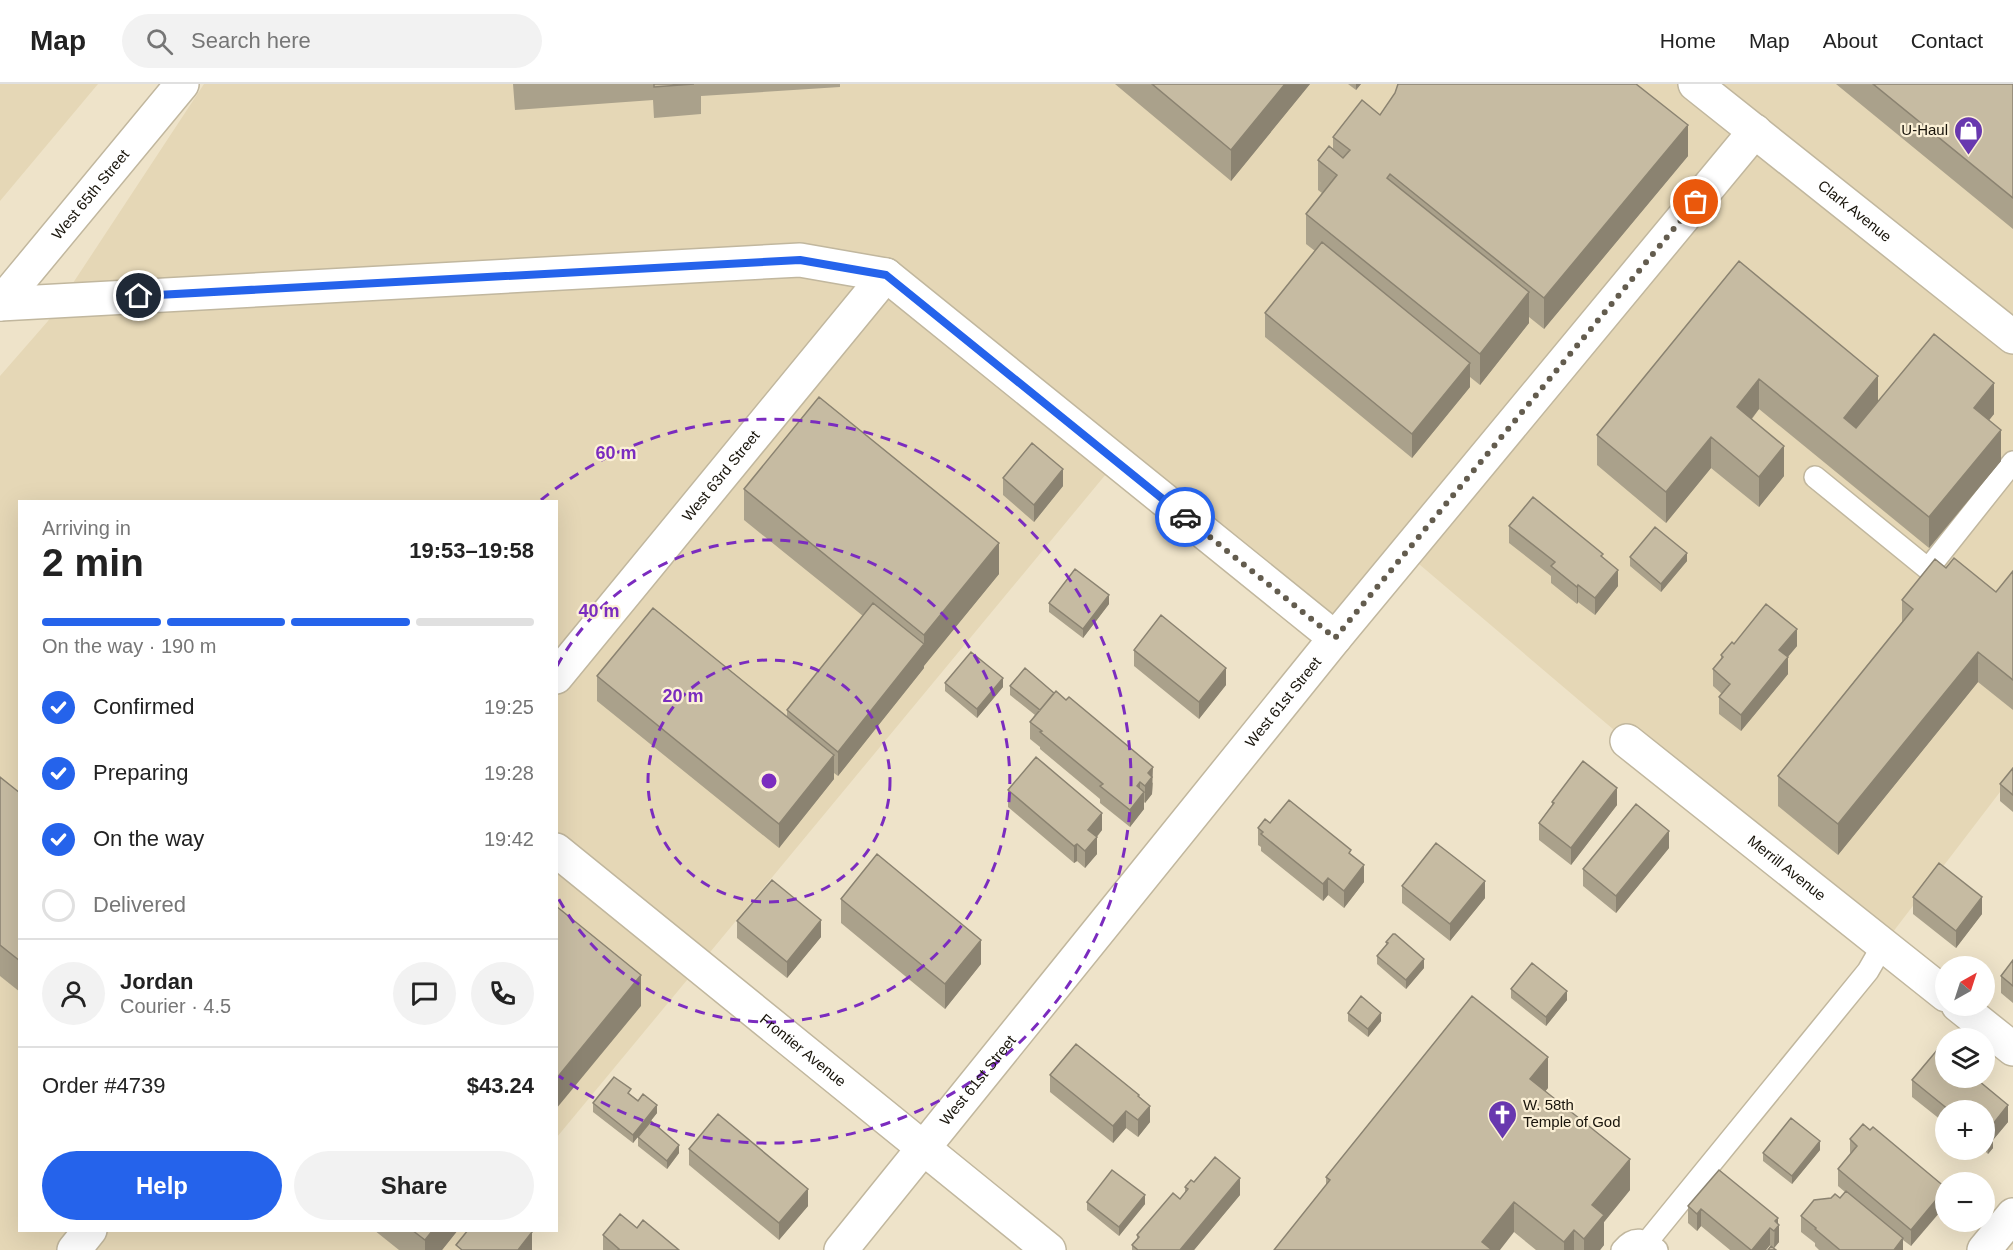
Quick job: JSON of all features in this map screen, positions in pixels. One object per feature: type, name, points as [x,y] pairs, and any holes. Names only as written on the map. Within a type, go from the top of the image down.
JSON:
[{"type":"street","name":"West 65th Street","points":[[0,304],[182,84]]},
{"type":"street","name":"Clark Avenue","points":[[1695,84],[2013,337]]},
{"type":"street","name":"West 61st Street","points":[[841,1250],[1335,638],[1755,131]]},
{"type":"street","points":[[0,304],[800,260],[886,275],[1335,638]]},
{"type":"street","name":"West 63rd Street","points":[[558,675],[886,275]]},
{"type":"street","name":"Merrill Avenue","points":[[1627,741],[1935,985]]},
{"type":"street","name":"Frontier Avenue","points":[[558,852],[1049,1250]]},
{"type":"street","points":[[1972,1016],[2013,1049]]},
{"type":"street","points":[[1984,1250],[2013,1215]]},
{"type":"street","points":[[74,1250],[88,1232]]},
{"type":"lane","points":[[1815,477],[1928,569],[2013,462]]},
{"type":"lane","points":[[1622,1250],[1628,1242],[1634,1240],[1652,1246],[1868,971],[1883,945]]},
{"type":"shaded area","points":[[0,84],[98,84],[0,201]]},
{"type":"shaded area","points":[[204,84],[2013,84],[2013,775],[1883,945],[1627,741],[1406,553],[1335,638],[1116,462],[558,1136],[558,500],[18,500],[18,1232],[478,1232],[464,1250],[0,1250],[0,376],[48,321]]},
{"type":"building","points":[[654,84],[694,84],[654,87]]},
{"type":"building","points":[[1152,84],[1285,84],[1231,150]]},
{"type":"building","points":[[1398,84],[1636,84],[1688,125],[1544,298],[1390,174],[1387,178],[1529,292],[1480,354],[1306,214],[1337,175],[1318,160],[1329,146],[1343,158],[1350,150],[1333,137],[1362,100],[1380,115],[1395,93]]},
{"type":"building","name":"U-Haul","points":[[1873,84],[2013,84],[2013,198]]},
{"type":"building","points":[[1322,242],[1470,363],[1412,434],[1265,313]]},
{"type":"building","points":[[1739,261],[1878,376],[1844,418],[1856,428],[1934,334],[1994,383],[1974,408],[2001,430],[1929,517],[1759,379],[1737,407],[1784,446],[1759,477],[1711,437],[1666,492],[1597,435]]},
{"type":"building","points":[[819,397],[999,543],[924,635],[744,489]]},
{"type":"building","points":[[1032,443],[1063,469],[1034,505],[1003,478]]},
{"type":"building","points":[[1533,497],[1603,554],[1601,556],[1618,570],[1595,598],[1551,566],[1555,562],[1509,526]]},
{"type":"building","points":[[1655,527],[1687,553],[1661,584],[1630,557]]},
{"type":"building","points":[[1954,558],[1996,592],[2013,571],[2013,680],[1978,652],[1838,824],[1778,776],[1913,609],[1902,600],[1935,559],[1946,568]]},
{"type":"building","points":[[1075,569],[1109,595],[1083,629],[1049,603]]},
{"type":"building","points":[[873,603],[924,644],[838,752],[787,710]]},
{"type":"building","points":[[1766,604],[1797,629],[1779,650],[1788,657],[1741,715],[1719,697],[1730,684],[1713,669],[1723,657],[1721,655],[1732,642],[1734,644]]},
{"type":"building","points":[[653,608],[834,755],[779,824],[597,676]]},
{"type":"building","points":[[1161,615],[1226,668],[1199,702],[1134,650]]},
{"type":"building","points":[[971,652],[1003,678],[977,709],[945,683]]},
{"type":"building","points":[[1025,668],[1054,693],[1040,710],[1010,686]]},
{"type":"building","points":[[1056,691],[1066,700],[1069,697],[1153,767],[1148,773],[1152,777],[1145,786],[1140,782],[1137,786],[1144,792],[1130,810],[1100,786],[1103,784],[1030,722]]},
{"type":"building","points":[[1036,757],[1102,813],[1088,830],[1097,837],[1085,851],[1077,844],[1074,846],[1008,790]]},
{"type":"building","points":[[1583,761],[1617,788],[1571,848],[1539,823]]},
{"type":"building","points":[[2013,768],[2013,795],[2000,784]]},
{"type":"building","points":[[0,777],[18,791],[18,959],[0,945]]},
{"type":"building","points":[[1289,800],[1351,850],[1349,853],[1364,865],[1344,891],[1328,878],[1323,884],[1261,834],[1263,832],[1258,828],[1265,819],[1270,823]]},
{"type":"building","points":[[1636,804],[1669,831],[1616,896],[1583,869]]},
{"type":"building","points":[[1436,843],[1485,881],[1450,924],[1402,886]]},
{"type":"building","points":[[877,854],[981,940],[945,984],[841,899]]},
{"type":"building","points":[[1939,863],[1982,897],[1956,931],[1913,897]]},
{"type":"building","points":[[772,880],[821,920],[787,962],[737,921]]},
{"type":"building","points":[[558,908],[641,975],[558,1077]]},
{"type":"building","points":[[1393,934],[1424,959],[1406,980],[1377,956]]},
{"type":"building","points":[[2013,960],[2013,986],[2001,976]]},
{"type":"building","points":[[1532,963],[1567,991],[1546,1017],[1511,989]]},
{"type":"building","points":[[1361,996],[1381,1013],[1368,1029],[1348,1013]]},
{"type":"building","name":"W. 58th Temple of God","points":[[1472,996],[1548,1057],[1530,1079],[1630,1159],[1592,1205],[1604,1215],[1584,1239],[1574,1230],[1564,1242],[1514,1202],[1482,1242],[1492,1250],[1274,1250],[1330,1180],[1326,1177]]},
{"type":"building","points":[[1076,1044],[1150,1106],[1138,1120],[1126,1111],[1113,1126],[1050,1075]]},
{"type":"building","points":[[1935,1053],[1935,1088],[1987,1088],[2008,1105],[1995,1121],[1995,1100],[1937,1100],[1912,1080]]},
{"type":"building","points":[[614,1077],[631,1089],[628,1093],[638,1101],[643,1094],[657,1105],[633,1135],[593,1103]]},
{"type":"building","points":[[718,1114],[808,1189],[779,1223],[689,1149]]},
{"type":"building","points":[[1791,1118],[1820,1141],[1792,1176],[1763,1153]]},
{"type":"building","points":[[651,1121],[679,1145],[667,1161],[638,1137]]},
{"type":"building","points":[[1863,1124],[1870,1130],[1873,1127],[1935,1179],[1935,1201],[1911,1230],[1838,1169],[1857,1146],[1850,1139]]},
{"type":"building","points":[[1215,1157],[1240,1178],[1180,1250],[1138,1250],[1132,1245],[1139,1237],[1137,1235],[1173,1193],[1180,1199],[1188,1189],[1185,1187],[1191,1180],[1194,1182]]},
{"type":"building","points":[[1112,1170],[1145,1195],[1119,1227],[1087,1202]]},
{"type":"building","points":[[1719,1170],[1778,1218],[1775,1221],[1779,1225],[1774,1231],[1770,1228],[1752,1250],[1701,1209],[1697,1214],[1688,1206]]},
{"type":"building","points":[[1846,1191],[1903,1238],[1894,1250],[1840,1250],[1801,1216],[1814,1200],[1831,1198],[1835,1194],[1840,1198]]},
{"type":"building","points":[[620,1214],[637,1228],[643,1220],[679,1250],[618,1250],[603,1235]]},
{"type":"building","points":[[415,1232],[431,1232],[425,1240]]},
{"type":"building","points":[[466,1232],[532,1232],[518,1250],[462,1250],[456,1245]]},
{"type":"way so far","points":[[1185,517],[1335,638],[1696,202]]},
{"type":"place","name":"U-Haul","points":[[1969,156]]},
{"type":"place","name":"W. 58th Temple of God","points":[[1502,1140]]},
{"type":"route","points":[[139,296],[800,260],[886,275],[1185,517]]}]
